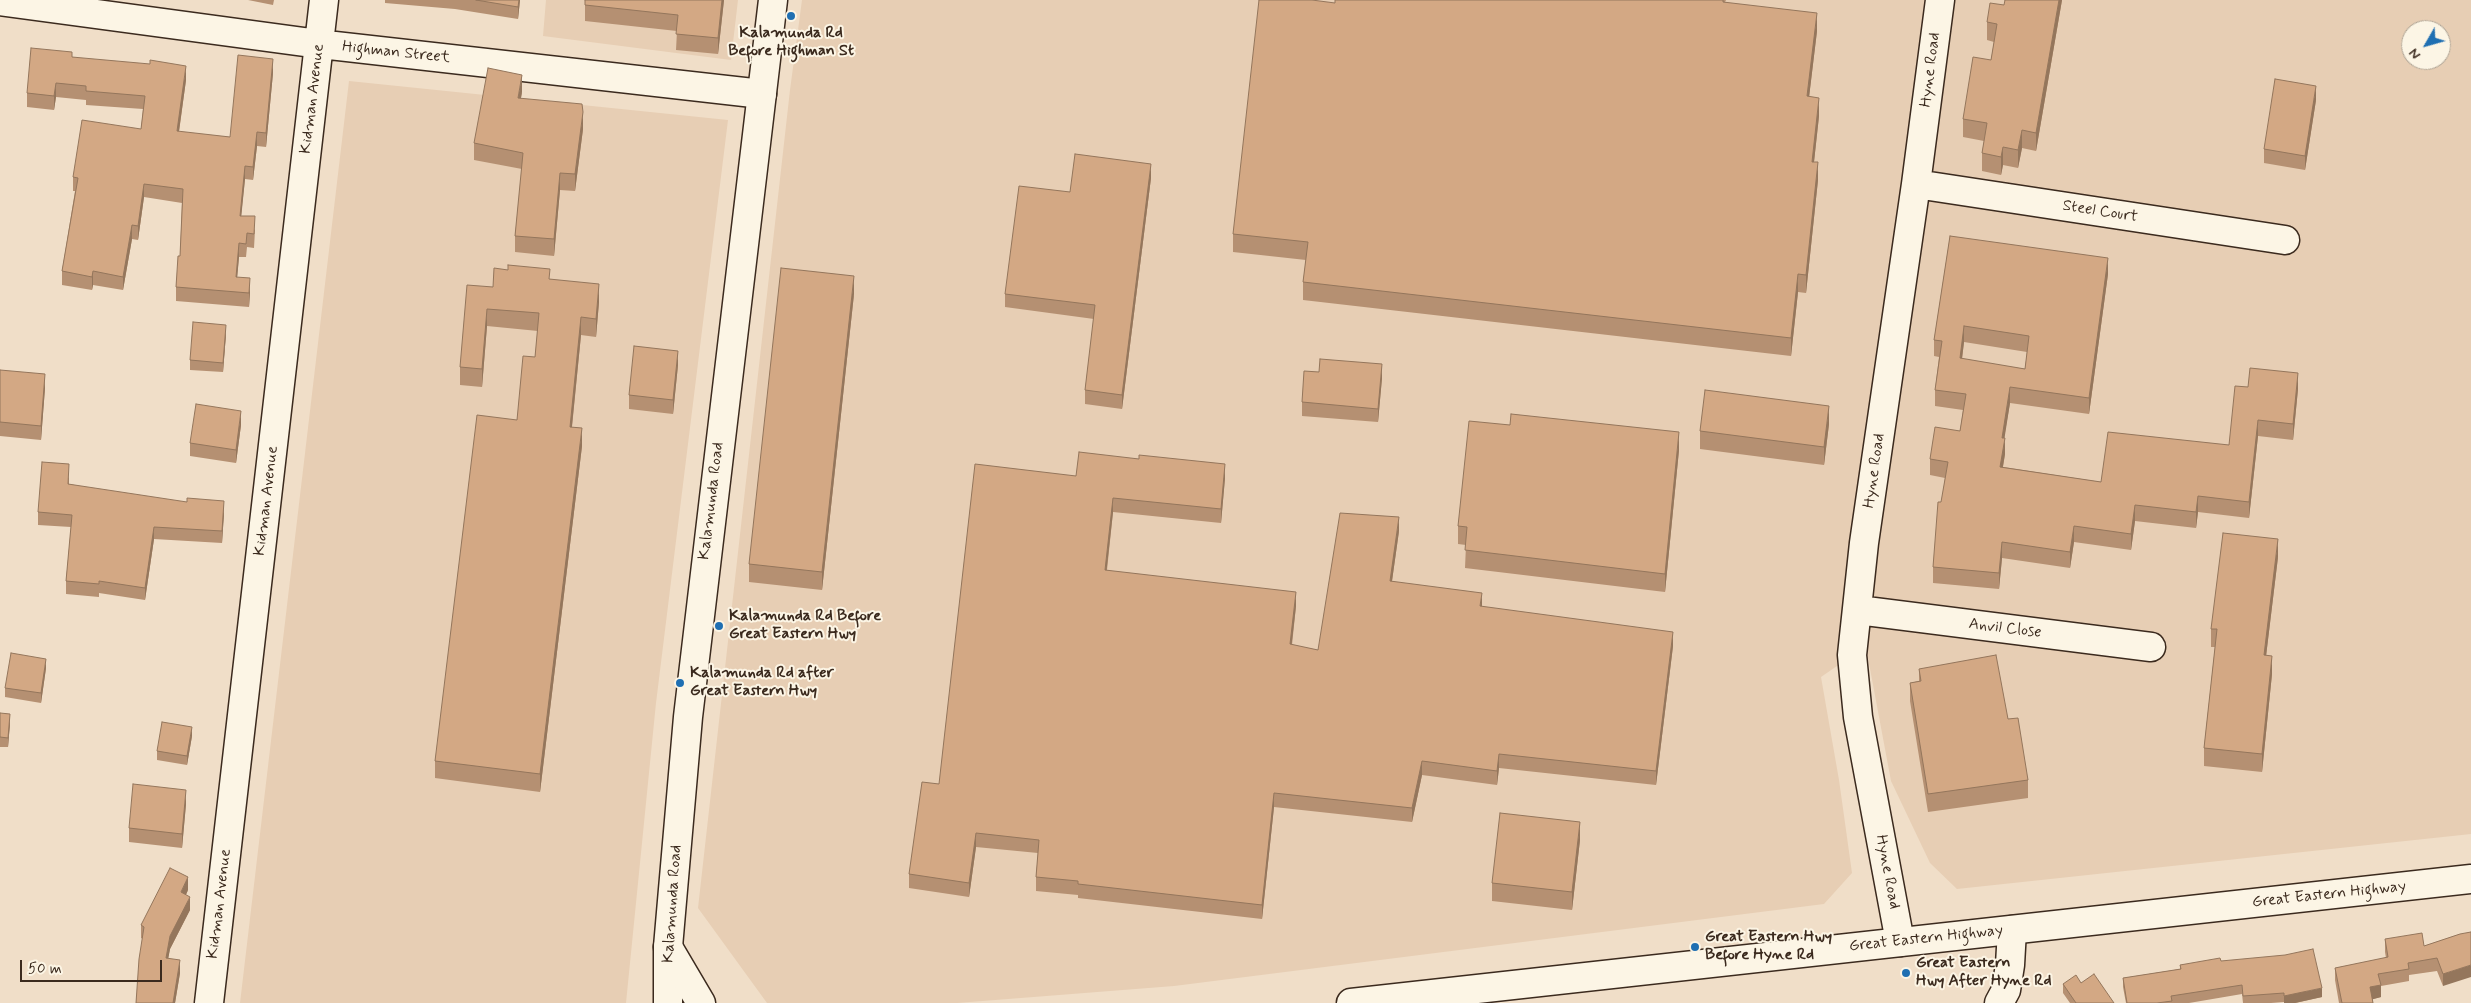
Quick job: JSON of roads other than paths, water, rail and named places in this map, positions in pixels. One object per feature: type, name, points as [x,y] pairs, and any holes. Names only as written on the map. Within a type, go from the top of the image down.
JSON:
[{"type":"main road","name":"Kidman Avenue","points":[[209,1003],[324,0]]},
{"type":"main road","name":"Kalamunda Road","points":[[668,1003],[668,947],[690,697],[772,0]]},
{"type":"main road","name":"Hyne Road","points":[[1900,942],[1858,717],[1852,655],[1864,543],[1916,184],[1940,0]]},
{"type":"main road","name":"Highman Street","points":[[0,1],[319,44],[762,94]]},
{"type":"main road","name":"Steel Court","points":[[1916,184],[2285,240]]},
{"type":"main road","name":"Anvil Close","points":[[1858,610],[2151,647]]},
{"type":"main road","name":"Great Eastern Highway","points":[[1352,1003],[2471,880]]},
{"type":"main road","points":[[1999,1003],[2006,990],[2012,930]]},
{"type":"main road","points":[[668,947],[701,1003]]},
{"type":"place","name":"Kalamunda Rd Before Highman St","points":[[791,16]]},
{"type":"place","name":"Kalamunda Rd Before Great Eastern Hwy","points":[[719,626]]},
{"type":"place","name":"Kalamunda Rd after Great Eastern Hwy","points":[[680,683]]},
{"type":"place","name":"Great Eastern Hwy Before Hyne Rd","points":[[1695,947]]},
{"type":"place","name":"Great Eastern Hwy After Hyne Rd","points":[[1906,973]]}]
